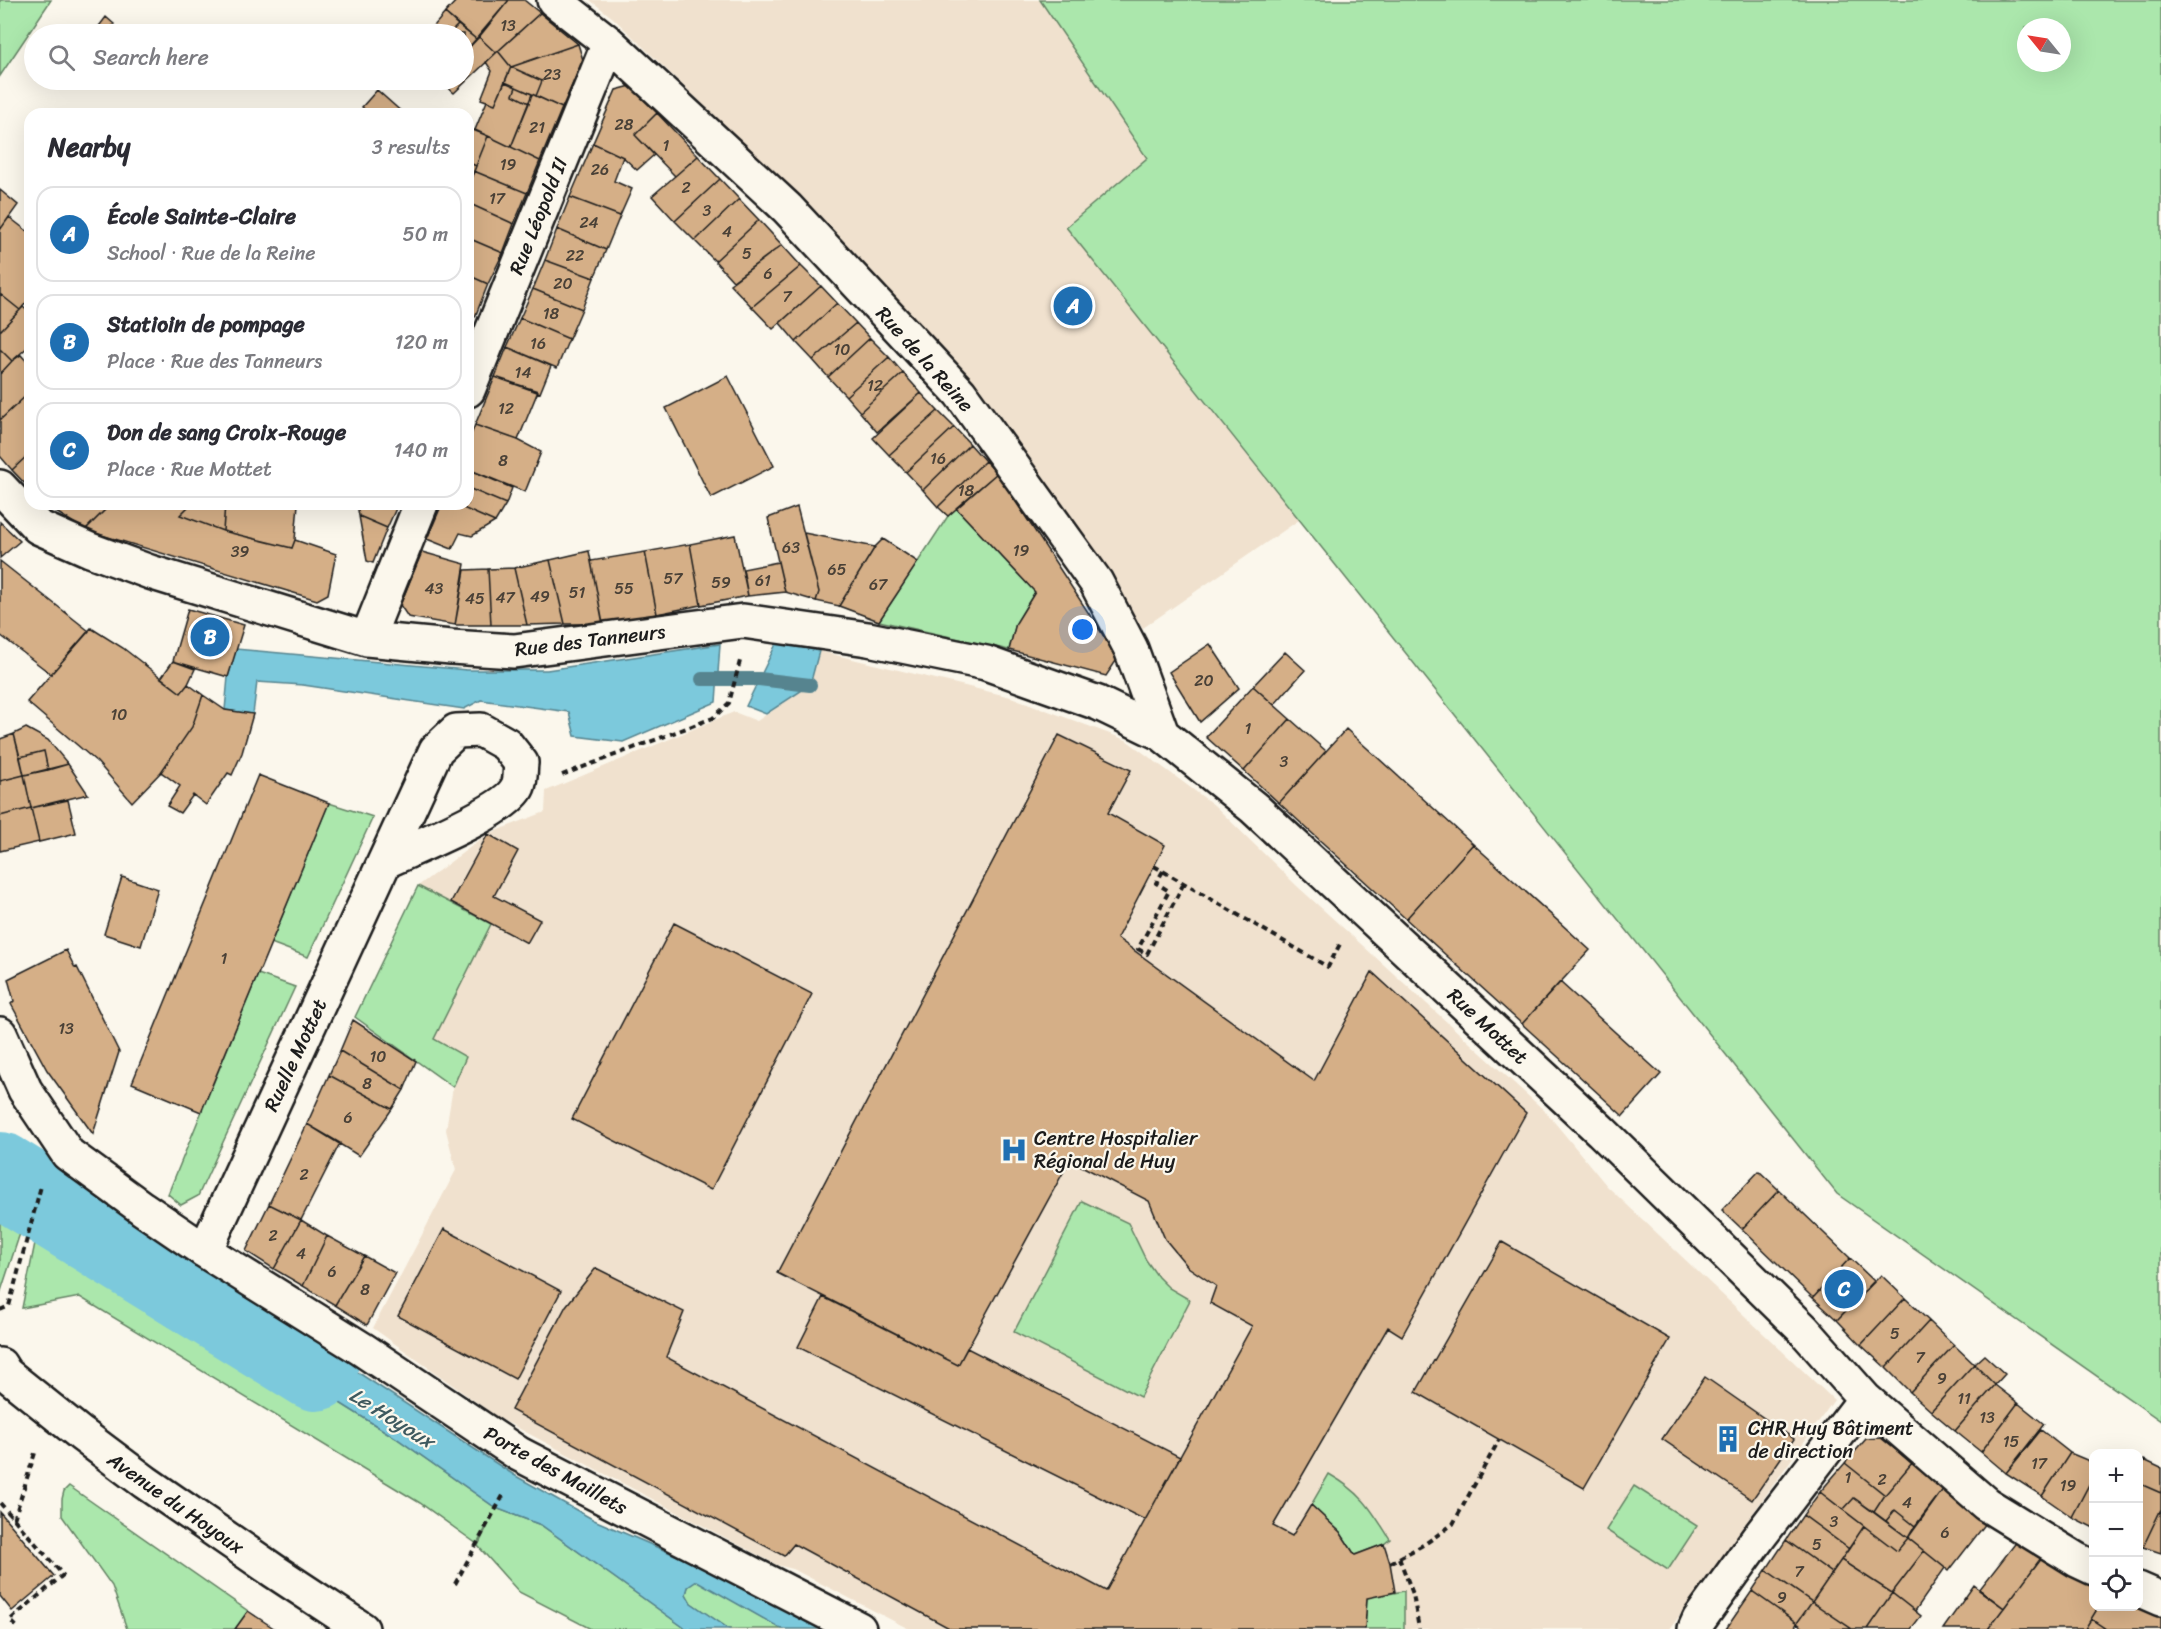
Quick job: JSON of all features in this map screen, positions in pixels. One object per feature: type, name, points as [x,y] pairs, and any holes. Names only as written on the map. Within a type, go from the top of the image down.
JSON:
[{"type":"street","name":"Rue de la Reine","points":[[554,0],[609,43],[787,208],[960,393],[1096,582],[1131,649],[1162,734]]},
{"type":"street","name":"Rue Léopold II","points":[[474,375],[609,43]]},
{"type":"street","name":"Rue des Tanneurs","points":[[0,487],[38,527],[90,550],[150,572],[367,639],[514,651],[743,621],[868,639],[986,663],[1098,703],[1162,734]]},
{"type":"street","points":[[367,639],[420,510]]},
{"type":"street","name":"Ruelle Mottet","points":[[205,1251],[436,750],[456,731],[481,730],[506,744],[521,763],[518,786]]},
{"type":"street","name":"Rue Mottet","points":[[1162,734],[1254,808],[1601,1131],[1803,1329],[1865,1399],[1986,1504],[2089,1566]]},
{"type":"street","points":[[386,861],[486,813],[503,802],[518,786]]},
{"type":"street","name":"Porte des Maillets","points":[[0,1035],[25,1090],[68,1154],[205,1251],[362,1349],[519,1454],[859,1629]]},
{"type":"street","name":"Avenue du Hoyoux","points":[[2,1372],[145,1482],[362,1629]]},
{"type":"street","points":[[1695,1629],[1699,1620],[1759,1537],[1865,1399]]},
{"type":"street","points":[[2143,1591],[2161,1599]]},
{"type":"path","points":[[518,786],[540,784],[712,718],[729,703],[742,653]]},
{"type":"path","points":[[1154,866],[1328,967],[1360,907]]},
{"type":"path","points":[[1163,871],[1156,883],[1169,891],[1138,948],[1147,954],[1184,883]]},
{"type":"path","points":[[0,1310],[9,1306],[43,1178]]},
{"type":"path","points":[[1390,1563],[1425,1544],[1453,1524],[1499,1440]]},
{"type":"path","points":[[14,1519],[35,1453]]},
{"type":"path","points":[[0,1503],[63,1575],[10,1620],[18,1629]]},
{"type":"path","points":[[455,1584],[496,1508]]},
{"type":"path","points":[[1399,1558],[1413,1593],[1419,1629]]},
{"type":"shaded area","points":[[590,0],[1089,0],[1319,249],[1174,363],[1299,520],[1143,628],[971,382],[795,193],[613,18]]},
{"type":"shaded area","name":"Centre Hospitalier Régional de Huy","points":[[819,651],[1011,697],[1126,740],[1214,805],[1297,886],[1546,1112],[1607,1186],[1834,1400],[1670,1629],[909,1629],[793,1569],[777,1565],[497,1417],[373,1328],[456,1170],[446,1130],[453,1087],[355,1017],[418,886],[488,834],[545,812],[546,791],[734,712],[757,721],[810,685]]},
{"type":"green space","points":[[0,0],[51,0],[35,24],[24,24],[24,40],[0,76]]},
{"type":"green space","points":[[1040,0],[2161,0],[2161,1421],[1837,1194],[1066,227],[1147,158]]},
{"type":"green space","points":[[956,508],[1035,592],[1016,623],[1009,650],[879,621],[948,516]]},
{"type":"green space","points":[[329,803],[373,817],[308,957],[271,943]]},
{"type":"green space","points":[[418,886],[491,924],[434,1039],[466,1057],[453,1087],[355,1017]]},
{"type":"green space","points":[[258,974],[295,987],[198,1196],[181,1205],[168,1194]]},
{"type":"green space","points":[[0,1197],[27,1212],[0,1294]]},
{"type":"green space","points":[[1082,1201],[1128,1223],[1146,1260],[1158,1277],[1169,1288],[1190,1300],[1140,1397],[1014,1332]]},
{"type":"green space","points":[[104,1216],[218,1290],[218,1308],[212,1323],[396,1438],[496,1508],[541,1525],[686,1629],[591,1629],[519,1592],[478,1546],[489,1522],[477,1544],[420,1503],[80,1297],[22,1308],[40,1218],[91,1247],[103,1237]]},
{"type":"green space","points":[[1329,1474],[1358,1494],[1390,1539],[1384,1544],[1355,1555],[1340,1532],[1311,1505]]},
{"type":"green space","points":[[69,1486],[248,1611],[235,1629],[127,1629],[112,1586],[62,1516],[62,1499],[64,1491]]},
{"type":"green space","points":[[1634,1486],[1697,1526],[1668,1570],[1606,1530]]},
{"type":"green space","points":[[697,1580],[782,1629],[729,1629],[691,1603],[686,1594],[688,1587]]},
{"type":"green space","points":[[1404,1591],[1404,1629],[1365,1629],[1367,1598]]},
{"type":"water","points":[[777,642],[819,651],[810,685],[766,714],[746,706]]},
{"type":"water","points":[[720,644],[716,702],[623,742],[575,736],[569,712],[481,700],[464,709],[303,685],[257,682],[253,714],[225,710],[228,677],[236,649],[467,670],[547,670]]},
{"type":"water","points":[[0,1153],[37,1174],[27,1212],[0,1197]]},
{"type":"water","points":[[48,1181],[104,1216],[101,1238],[95,1244],[90,1247],[40,1218]]},
{"type":"water","points":[[218,1290],[292,1329],[514,1475],[594,1520],[689,1561],[795,1611],[826,1629],[782,1629],[697,1581],[688,1587],[686,1594],[691,1603],[729,1629],[686,1629],[541,1525],[496,1508],[396,1438],[212,1323],[218,1308]]},
{"type":"building","points":[[457,0],[509,0],[476,39],[474,24],[458,24],[445,13]]},
{"type":"building","points":[[509,0],[524,0],[540,13],[496,53],[479,37]]},
{"type":"building","points":[[445,13],[457,24],[436,24]]},
{"type":"building","points":[[540,13],[578,44],[511,67],[498,51]]},
{"type":"building","points":[[106,17],[114,24],[101,24]]},
{"type":"building","points":[[479,37],[496,53],[474,74],[474,42]]},
{"type":"building","points":[[578,44],[583,60],[562,108],[536,96],[542,81],[511,67]]},
{"type":"building","points":[[498,51],[511,67],[495,104],[481,99],[492,71],[486,62]]},
{"type":"building","points":[[511,67],[542,81],[536,96],[505,82]]},
{"type":"building","points":[[505,82],[516,87],[513,95],[529,103],[511,147],[475,130],[487,101],[495,104]]},
{"type":"building","points":[[631,86],[657,113],[635,135],[654,155],[637,170],[623,157],[593,143],[616,90]]},
{"type":"building","points":[[516,87],[532,94],[529,103],[513,95]]},
{"type":"building","points":[[377,90],[397,108],[363,108]]},
{"type":"building","points":[[532,94],[562,108],[540,161],[511,147]]},
{"type":"building","points":[[657,113],[698,156],[675,176],[635,135]]},
{"type":"building","points":[[474,130],[488,136],[476,166],[474,165]]},
{"type":"building","points":[[488,136],[540,161],[527,193],[474,171]]},
{"type":"building","points":[[593,143],[623,157],[614,181],[632,189],[620,216],[570,197]]},
{"type":"building","points":[[698,156],[720,179],[675,221],[652,196]]},
{"type":"building","points":[[474,171],[527,193],[514,224],[474,206]]},
{"type":"building","points":[[720,179],[739,199],[695,241],[675,221]]},
{"type":"building","points":[[0,190],[18,205],[0,230]]},
{"type":"building","points":[[570,197],[620,216],[606,250],[557,229]]},
{"type":"building","points":[[739,199],[759,220],[715,261],[695,241]]},
{"type":"building","points":[[474,206],[514,224],[503,253],[474,241]]},
{"type":"building","points":[[9,217],[24,229],[24,305],[20,310],[0,294],[0,230]]},
{"type":"building","points":[[759,220],[782,245],[733,281],[715,261]]},
{"type":"building","points":[[557,229],[606,250],[594,278],[545,260]]},
{"type":"building","points":[[474,241],[503,253],[488,284],[474,278]]},
{"type":"building","points":[[782,245],[801,266],[752,307],[730,284]]},
{"type":"building","points":[[545,260],[594,278],[582,309],[533,289]]},
{"type":"building","points":[[801,266],[821,286],[773,329],[752,307]]},
{"type":"building","points":[[474,278],[488,284],[474,317]]},
{"type":"building","points":[[821,286],[837,303],[796,342],[780,323]]},
{"type":"building","points":[[533,289],[582,309],[569,339],[520,318]]},
{"type":"building","points":[[0,294],[20,310],[0,331]]},
{"type":"building","points":[[837,303],[856,323],[813,360],[796,342]]},
{"type":"building","points":[[24,308],[24,350],[12,361],[0,349],[0,331]]},
{"type":"building","points":[[520,318],[569,339],[557,368],[507,347]]},
{"type":"building","points":[[856,323],[870,338],[828,377],[813,360]]},
{"type":"building","points":[[870,338],[889,357],[846,396],[828,377]]},
{"type":"building","points":[[507,347],[551,366],[540,393],[495,377]]},
{"type":"building","points":[[0,349],[12,361],[0,374]]},
{"type":"building","points":[[21,355],[24,358],[24,398],[0,420],[0,374]]},
{"type":"building","points":[[889,357],[903,373],[860,412],[846,396]]},
{"type":"building","points":[[903,373],[921,393],[877,432],[860,412]]},
{"type":"building","points":[[728,376],[774,466],[711,498],[666,408]]},
{"type":"building","points":[[495,377],[538,391],[518,440],[475,425]]},
{"type":"building","points":[[921,393],[938,411],[889,455],[873,438]]},
{"type":"building","points":[[24,398],[24,459],[12,470],[0,456],[0,420]]},
{"type":"building","points":[[938,411],[954,427],[906,472],[889,455]]},
{"type":"building","points":[[475,425],[518,440],[541,452],[525,492],[474,471]]},
{"type":"building","points":[[954,427],[970,444],[923,490],[906,472]]},
{"type":"building","points":[[970,444],[985,461],[938,507],[923,490]]},
{"type":"building","points":[[24,459],[24,483],[12,470]]},
{"type":"building","points":[[985,461],[997,473],[948,516],[938,507]]},
{"type":"building","points":[[474,472],[512,488],[506,504],[474,491]]},
{"type":"building","points":[[997,473],[1118,658],[1106,676],[1009,650],[1016,623],[1035,592],[956,508]]},
{"type":"building","points":[[474,491],[506,504],[495,522],[468,510],[474,510]]},
{"type":"building","points":[[797,507],[819,592],[816,601],[785,592],[768,518]]},
{"type":"building","points":[[53,510],[105,510],[85,530]]},
{"type":"building","points":[[105,510],[185,510],[180,515],[223,531],[292,548],[295,540],[336,554],[328,594],[317,600],[85,530]]},
{"type":"building","points":[[185,510],[225,510],[223,531],[180,515]]},
{"type":"building","points":[[225,510],[298,510],[295,540],[292,548],[223,531]]},
{"type":"building","points":[[358,510],[395,510],[387,528],[359,516]]},
{"type":"building","points":[[439,510],[468,510],[495,522],[472,536],[460,533],[452,549],[427,539]]},
{"type":"building","points":[[359,516],[387,528],[373,563],[367,561]]},
{"type":"building","points":[[0,522],[20,541],[0,558]]},
{"type":"building","points":[[804,533],[875,547],[839,606],[816,601],[819,592]]},
{"type":"building","points":[[735,535],[748,596],[701,605],[690,544]]},
{"type":"building","points":[[883,539],[918,562],[879,621],[839,606],[875,547]]},
{"type":"building","points":[[690,544],[701,605],[657,614],[645,552]]},
{"type":"building","points":[[589,551],[603,624],[565,624],[550,560]]},
{"type":"building","points":[[422,552],[465,564],[455,625],[408,617],[400,605]]},
{"type":"building","points":[[645,552],[657,614],[603,624],[591,561]]},
{"type":"building","points":[[550,560],[565,624],[527,625],[514,568]]},
{"type":"building","points":[[0,561],[89,631],[51,674],[0,635]]},
{"type":"building","points":[[778,562],[785,592],[748,596],[743,569]]},
{"type":"building","points":[[514,568],[527,625],[491,625],[488,569]]},
{"type":"building","points":[[488,569],[491,625],[455,625],[465,570]]},
{"type":"building","points":[[188,609],[244,625],[228,677],[173,661]]},
{"type":"building","points":[[91,628],[123,648],[181,693],[188,684],[203,695],[192,727],[161,772],[132,802],[97,762],[27,702]]},
{"type":"building","points":[[1210,644],[1239,688],[1200,722],[1169,672]]},
{"type":"building","points":[[1285,652],[1305,670],[1274,705],[1253,686]]},
{"type":"building","points":[[173,661],[195,669],[181,693],[161,678]]},
{"type":"building","points":[[1253,686],[1290,719],[1244,771],[1206,737]]},
{"type":"building","points":[[203,695],[225,710],[253,714],[242,753],[232,775],[228,773],[206,805],[193,795],[180,813],[167,806],[180,786],[161,772],[192,727]]},
{"type":"building","points":[[1290,719],[1326,751],[1279,803],[1244,771]]},
{"type":"building","points":[[26,728],[48,740],[68,764],[48,770],[44,751],[20,757],[14,734]]},
{"type":"building","points":[[1346,729],[1473,844],[1406,919],[1279,803]]},
{"type":"building","points":[[14,734],[24,775],[0,781],[0,739]]},
{"type":"building","points":[[1059,735],[1131,770],[1108,813],[1165,845],[1117,938],[1314,1081],[1372,972],[1526,1113],[1402,1336],[1388,1327],[1273,1526],[1292,1536],[1311,1505],[1340,1532],[1355,1555],[1384,1544],[1395,1592],[1367,1598],[1365,1629],[951,1629],[794,1544],[784,1556],[511,1410],[566,1306],[596,1268],[684,1312],[666,1357],[1106,1591],[1252,1326],[1210,1303],[1216,1286],[1188,1267],[1165,1239],[1149,1201],[1070,1160],[958,1365],[777,1273]]},
{"type":"building","points":[[44,751],[48,770],[24,775],[20,757]]},
{"type":"building","points":[[68,764],[88,794],[31,808],[24,775]]},
{"type":"building","points":[[24,775],[31,808],[0,816],[0,781]]},
{"type":"building","points":[[258,775],[329,803],[201,1112],[132,1083]]},
{"type":"building","points":[[68,800],[76,833],[39,842],[31,808]]},
{"type":"building","points":[[31,808],[39,842],[0,851],[0,816]]},
{"type":"building","points":[[488,834],[518,851],[494,896],[540,920],[527,943],[451,902]]},
{"type":"building","points":[[1473,844],[1590,950],[1522,1024],[1406,919]]},
{"type":"building","points":[[122,877],[158,889],[141,946],[104,934]]},
{"type":"building","points":[[674,923],[812,994],[711,1190],[572,1119]]},
{"type":"building","points":[[66,950],[75,968],[77,967],[119,1052],[93,1134],[47,1070],[11,1004],[14,1001],[8,979]]},
{"type":"building","points":[[1560,982],[1661,1074],[1623,1116],[1522,1024]]},
{"type":"building","points":[[353,1020],[416,1061],[404,1090],[340,1051]]},
{"type":"building","points":[[340,1051],[404,1090],[392,1109],[329,1075]]},
{"type":"building","points":[[329,1075],[392,1109],[359,1156],[307,1124]]},
{"type":"building","points":[[307,1124],[340,1143],[301,1220],[269,1204]]},
{"type":"building","points":[[1759,1171],[1779,1190],[1742,1229],[1722,1210]]},
{"type":"building","points":[[1779,1190],[1850,1258],[1813,1298],[1742,1229]]},
{"type":"building","points":[[269,1204],[301,1220],[274,1269],[246,1251]]},
{"type":"building","points":[[301,1220],[327,1236],[303,1286],[274,1269]]},
{"type":"building","points":[[444,1229],[561,1291],[515,1379],[398,1316]]},
{"type":"building","points":[[327,1236],[364,1256],[335,1305],[303,1286]]},
{"type":"building","points":[[1502,1242],[1670,1339],[1584,1488],[1416,1392]]},
{"type":"building","points":[[364,1256],[395,1273],[367,1325],[335,1305]]},
{"type":"building","points":[[1850,1258],[1874,1281],[1837,1320],[1813,1298]]},
{"type":"building","points":[[1881,1275],[1905,1298],[1861,1345],[1837,1320]]},
{"type":"building","points":[[823,1297],[958,1365],[967,1348],[1180,1457],[1145,1520],[798,1347]]},
{"type":"building","points":[[1905,1298],[1929,1321],[1886,1368],[1861,1345]]},
{"type":"building","points":[[1929,1321],[1954,1345],[1910,1392],[1886,1368]]},
{"type":"building","points":[[1954,1345],[1974,1364],[1931,1411],[1910,1392]]},
{"type":"building","points":[[1984,1355],[2005,1374],[1995,1385],[1974,1364]]},
{"type":"building","points":[[1974,1364],[1995,1385],[1955,1431],[1931,1411]]},
{"type":"building","name":"CHR Huy Bâtiment de direction","points":[[1705,1377],[1794,1439],[1752,1500],[1662,1439]]},
{"type":"building","points":[[1995,1385],[2018,1403],[1981,1452],[1955,1431]]},
{"type":"building","points":[[2018,1403],[2044,1424],[2006,1473],[1981,1452]]},
{"type":"building","points":[[2041,1430],[2070,1453],[2042,1496],[2006,1473]]},
{"type":"building","points":[[1881,1438],[1912,1463],[1885,1495],[1845,1463],[1866,1439]]},
{"type":"building","points":[[2070,1453],[2089,1461],[2089,1485],[2072,1517],[2042,1496]]},
{"type":"building","points":[[2144,1460],[2161,1468],[2161,1493],[2143,1485]]},
{"type":"building","points":[[1845,1463],[1885,1495],[1874,1512],[1854,1498],[1843,1510],[1820,1492]]},
{"type":"building","points":[[1912,1463],[1944,1488],[1915,1526],[1895,1510],[1886,1521],[1874,1512]]},
{"type":"building","points":[[2089,1485],[2089,1526],[2072,1517]]},
{"type":"building","points":[[2143,1485],[2161,1493],[2161,1509],[2143,1547]]},
{"type":"building","points":[[1944,1488],[1987,1522],[1949,1571],[1908,1538]]},
{"type":"building","points":[[1820,1492],[1864,1526],[1849,1549],[1803,1515]]},
{"type":"building","points":[[1854,1498],[1908,1538],[1897,1551],[1843,1510]]},
{"type":"building","points":[[2161,1509],[2161,1553],[2143,1547]]},
{"type":"building","points":[[1895,1510],[1915,1526],[1908,1538],[1886,1521]]},
{"type":"building","points":[[0,1512],[54,1576],[12,1611],[0,1596]]},
{"type":"building","points":[[1803,1515],[1849,1549],[1832,1573],[1786,1540]]},
{"type":"building","points":[[1864,1526],[1897,1551],[1908,1538],[1924,1551],[1892,1593],[1841,1560]]},
{"type":"building","points":[[1786,1540],[1832,1573],[1812,1602],[1766,1570]]},
{"type":"building","points":[[2018,1540],[2041,1558],[2004,1608],[1979,1590]]},
{"type":"building","points":[[1924,1551],[1945,1568],[1915,1611],[1892,1593]]},
{"type":"building","points":[[2042,1557],[2089,1580],[2089,1611],[2096,1611],[2085,1629],[1988,1629]]},
{"type":"building","points":[[1841,1560],[1892,1593],[1867,1629],[1852,1629],[1812,1602]]},
{"type":"building","points":[[1766,1570],[1812,1602],[1797,1623],[1752,1591]]},
{"type":"building","points":[[1974,1585],[2004,1608],[1988,1629],[1943,1629]]},
{"type":"building","points":[[1752,1591],[1797,1623],[1794,1629],[1726,1629]]},
{"type":"building","points":[[1892,1593],[1921,1616],[1911,1629],[1867,1629]]},
{"type":"building","points":[[1812,1602],[1852,1629],[1805,1629],[1797,1623]]},
{"type":"building","points":[[2143,1608],[2161,1617],[2161,1629],[2106,1629],[2091,1619],[2096,1611],[2143,1611]]},
{"type":"building","points":[[248,1611],[275,1629],[235,1629]]},
{"type":"building","points":[[2091,1619],[2106,1629],[2085,1629]]},
{"type":"waterway","points":[[702,679],[759,679],[810,685]]},
{"type":"waterway","name":"Le Hoyoux","points":[[0,1174],[316,1369]]},
{"type":"place","name":"École Sainte-Claire","points":[[1073,306]]},
{"type":"place","name":"Statioin de pompage","points":[[210,637]]},
{"type":"place","name":"Centre Hospitalier Régional de Huy","points":[[1014,1150]]},
{"type":"place","name":"Don de sang Croix-Rouge","points":[[1844,1289]]},
{"type":"place","name":"CHR Huy Bâtiment de direction","points":[[1728,1439]]}]
